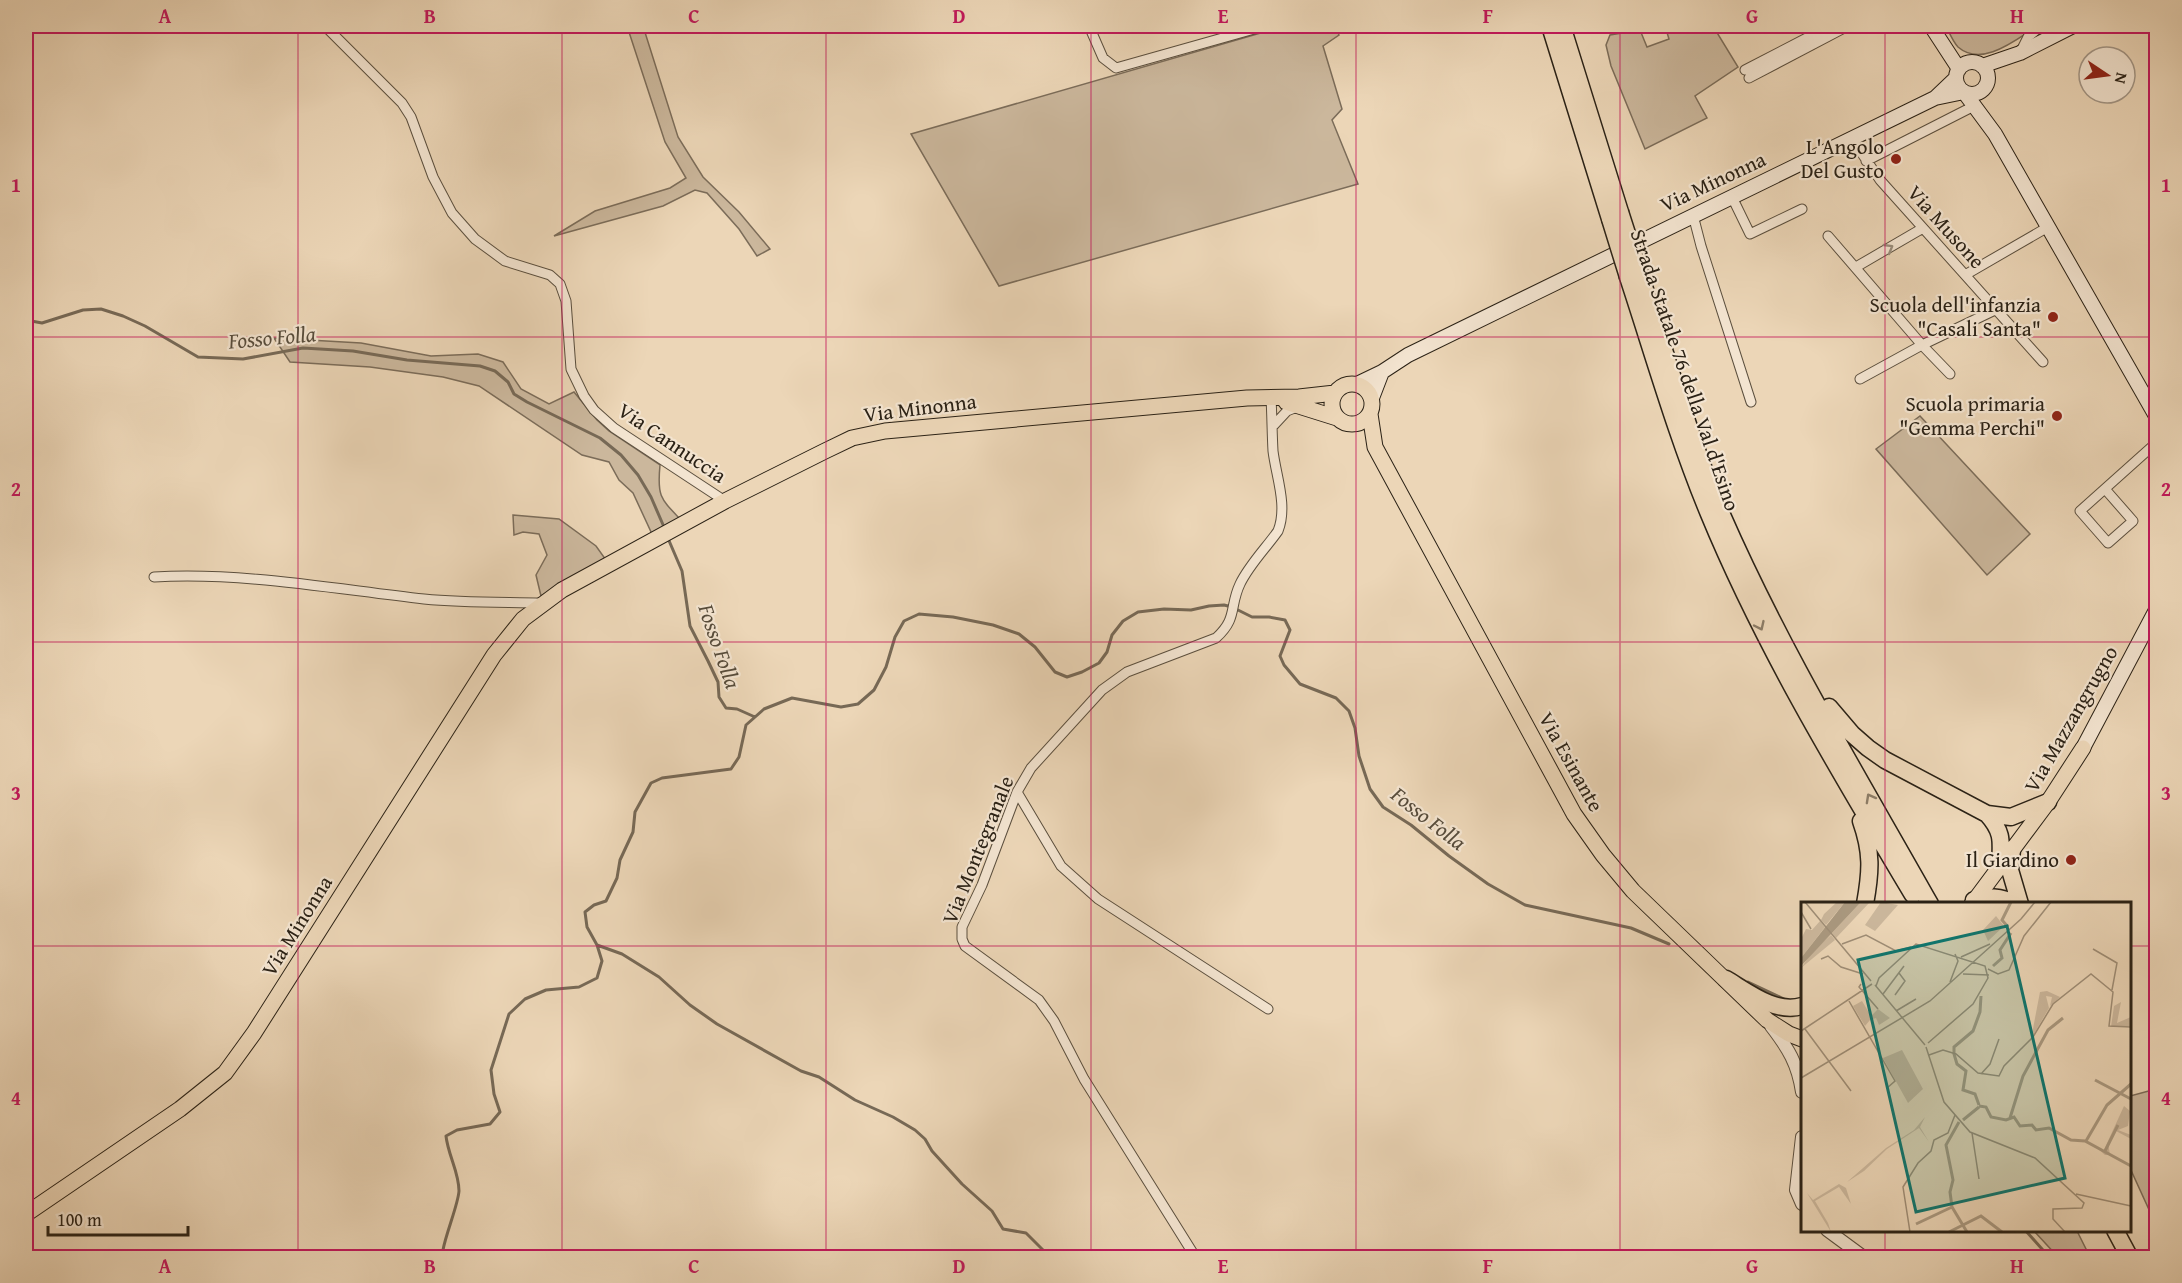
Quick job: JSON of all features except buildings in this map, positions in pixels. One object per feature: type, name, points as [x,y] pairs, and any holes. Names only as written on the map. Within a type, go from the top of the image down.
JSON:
[{"type":"highway","name":"Strada Statale 76 della Val d'Esino","points":[[1550,26],[1615,215],[1684,449],[1708,514],[1772,650],[1916,902]]},
{"type":"highway","name":"Strada Statale 76 della Val d'Esino","points":[[1562,26],[1615,215]]},
{"type":"highway","name":"Strada Statale 76 della Val d'Esino","points":[[1634,275],[1721,512],[1748,573],[1785,646],[1929,902]]},
{"type":"highway","points":[[1748,573],[1805,673],[1826,704],[1852,734],[1885,760],[1987,814],[1997,825],[2001,836],[2000,866]]},
{"type":"highway","points":[[1850,789],[1867,838],[1871,870],[1865,902]]},
{"type":"highway","points":[[1987,814],[2011,817],[2048,802]]},
{"type":"highway","points":[[2012,849],[2010,870],[2020,902]]},
{"type":"highway","points":[[1973,902],[1989,897],[2003,897],[2012,902]]},
{"type":"highway","points":[[1726,979],[1766,1002],[1781,1007],[1801,1006]]},
{"type":"highway","points":[[2103,1232],[2117,1257]]},
{"type":"highway","points":[[2116,1232],[2130,1257]]},
{"type":"main road","name":"Via Minonna","points":[[1357,384],[1382,372],[1408,355],[1935,98],[1967,69],[2020,53],[2073,26]]},
{"type":"main road","points":[[1932,28],[1967,69]]},
{"type":"main road","name":"Via Minonna","points":[[1935,98],[1964,93],[1976,94],[2020,53]]},
{"type":"main road","points":[[1967,69],[1985,69],[1986,108],[1995,134]]},
{"type":"main road","points":[[1967,69],[1958,86],[1995,134],[2157,416]]},
{"type":"main road","points":[[1371,406],[1369,392],[1357,384],[1345,385],[1335,393],[1332,406],[1342,421],[1357,424],[1371,406],[1382,372]]},
{"type":"main road","name":"Via Minonna","points":[[26,1214],[180,1108],[225,1073],[254,1033],[494,655],[523,619],[562,590],[725,501],[852,438],[885,431],[1247,398],[1335,393]]},
{"type":"main road","name":"Via Minonna","points":[[1271,398],[1342,421]]},
{"type":"main road","name":"Via Esinante","points":[[1371,406],[1375,447],[1574,814],[1603,855],[1633,891],[1767,1020],[1789,1034],[1801,1038]]},
{"type":"main road","name":"Via Esinante","points":[[1342,421],[1375,447]]},
{"type":"main road","name":"Via Mazzangrugno","points":[[1973,902],[2048,802],[2083,748],[2157,610]]},
{"type":"street","name":"Via Cannuccia","points":[[325,26],[402,103],[411,117],[433,177],[452,213],[475,239],[504,261],[550,275],[560,284],[566,301],[571,369],[584,396],[594,410],[614,428],[725,501]]},
{"type":"street","points":[[1089,26],[1103,58],[1116,68],[1264,26]]},
{"type":"street","points":[[1830,26],[1747,74],[1848,26]]},
{"type":"street","points":[[2020,53],[2028,37],[2041,26]]},
{"type":"street","points":[[1866,161],[1974,106]]},
{"type":"street","name":"Via Musone","points":[[1852,139],[1880,180],[2043,362]]},
{"type":"street","points":[[1732,197],[1750,234],[1802,209]]},
{"type":"street","points":[[1693,215],[1751,402]]},
{"type":"street","points":[[1965,275],[2048,227]]},
{"type":"street","points":[[1856,267],[1923,228]]},
{"type":"street","points":[[1828,236],[1950,374]]},
{"type":"street","points":[[1860,380],[1922,345],[1995,310]]},
{"type":"street","name":"Via Montegranale","points":[[1196,1257],[1084,1079],[1054,1021],[1039,1000],[965,946],[962,939],[962,927],[982,885],[1017,792],[1031,768],[1102,690],[1127,672],[1216,638],[1227,628],[1240,582],[1278,531],[1280,524],[1281,503],[1273,451],[1274,425],[1271,398]]},
{"type":"street","points":[[1274,425],[1287,411],[1300,406]]},
{"type":"street","points":[[2105,489],[2133,521],[2108,543],[2080,511],[2157,443]]},
{"type":"street","points":[[154,577],[188,575],[260,579],[425,599],[543,603]]},
{"type":"street","points":[[1017,792],[1061,866],[1092,894],[1268,1009]]},
{"type":"street","points":[[1767,1020],[1784,1042],[1798,1069],[1801,1083]]},
{"type":"street","points":[[1798,1069],[1801,1061]]},
{"type":"street","points":[[1801,1151],[1796,1190],[1801,1200]]},
{"type":"street","points":[[1830,1232],[1865,1257]]},
{"type":"shaded area","points":[[627,26],[643,26],[678,137],[703,177],[739,212],[770,249],[757,256],[739,229],[707,193],[695,190],[663,206],[554,236],[595,211],[670,188],[686,178],[665,142]]},
{"type":"shaded area","points":[[1285,26],[1334,26],[1339,35],[1323,46],[1342,109],[1332,120],[1358,184],[999,286],[911,134]]},
{"type":"shaded area","points":[[1665,26],[1713,26],[1738,67],[1695,96],[1707,118],[1645,149],[1611,66],[1606,45],[1610,35],[1640,30],[1647,47],[1669,39]]},
{"type":"shaded area","points":[[1946,26],[2031,26],[2033,29],[2007,46],[1987,54],[1977,54],[1967,53],[1958,47]]},
{"type":"shaded area","points":[[274,338],[361,343],[431,356],[478,354],[503,362],[521,389],[549,404],[574,392],[609,431],[660,465],[659,484],[662,496],[681,520],[652,534],[633,493],[619,480],[609,462],[582,455],[479,386],[443,377],[370,367],[290,362]]},
{"type":"shaded area","points":[[1920,416],[2030,534],[1987,575],[1876,449]]},
{"type":"shaded area","points":[[513,515],[559,519],[596,546],[606,560],[541,596],[536,575],[547,555],[539,534],[523,532],[514,535]]},
{"type":"shaded area","points":[[2156,1089],[2156,1225],[2131,1170],[2131,1096]]},
{"type":"shaded area","points":[[2035,1232],[2078,1232],[2090,1257],[2058,1257]]},
{"type":"waterway","name":"Fosso Folla","points":[[26,320],[42,323],[83,310],[101,309],[145,326],[198,357],[243,359],[303,348],[353,351],[407,360],[480,366],[495,371],[508,382],[514,394],[600,438],[621,455],[638,475],[664,527]]},
{"type":"waterway","name":"Fosso Folla","points":[[667,536],[682,571],[690,626],[718,682],[719,697],[726,708],[737,709],[755,717]]},
{"type":"waterway","name":"Fosso Folla","points":[[431,1258],[443,1250],[459,1191],[446,1136],[457,1130],[490,1124],[500,1112],[494,1094],[491,1070],[509,1014],[525,999],[546,990],[579,987],[597,978],[602,961],[597,945],[587,927],[585,912],[594,905],[606,901],[617,878],[620,860],[633,832],[635,812],[651,783],[662,778],[731,769],[739,757],[746,725],[764,709],[792,698],[841,707],[858,704],[874,690],[886,667],[895,637],[904,621],[919,614],[953,617],[993,625],[1019,634],[1035,647],[1055,672],[1067,677],[1099,663],[1107,652],[1112,635],[1123,621],[1138,612],[1164,609],[1191,610],[1224,605],[1252,617],[1285,620],[1290,630],[1280,656],[1284,665],[1300,684],[1336,698],[1349,711],[1355,728],[1359,756],[1370,789],[1383,807],[1411,825],[1488,884],[1525,905],[1631,928],[1669,944]]},
{"type":"waterway","points":[[597,945],[622,954],[659,977],[690,1005],[717,1024],[801,1071],[819,1077],[855,1100],[915,1130],[962,1184],[992,1211],[1003,1229],[1026,1233],[1051,1258]]},
{"type":"waterway","points":[[1748,982],[1784,999]]},
{"type":"waterway","name":"Fosso Folla","points":[[2027,1232],[2050,1258]]},
{"type":"place","name":"L'Angolo Del Gusto","points":[[1896,159]]},
{"type":"place","name":"Scuola dell'infanzia \"Casali Santa\"","points":[[2053,317]]},
{"type":"place","name":"Scuola primaria \"Gemma Perchi\"","points":[[2057,416]]},
{"type":"place","name":"Il Giardino","points":[[2071,860]]}]
